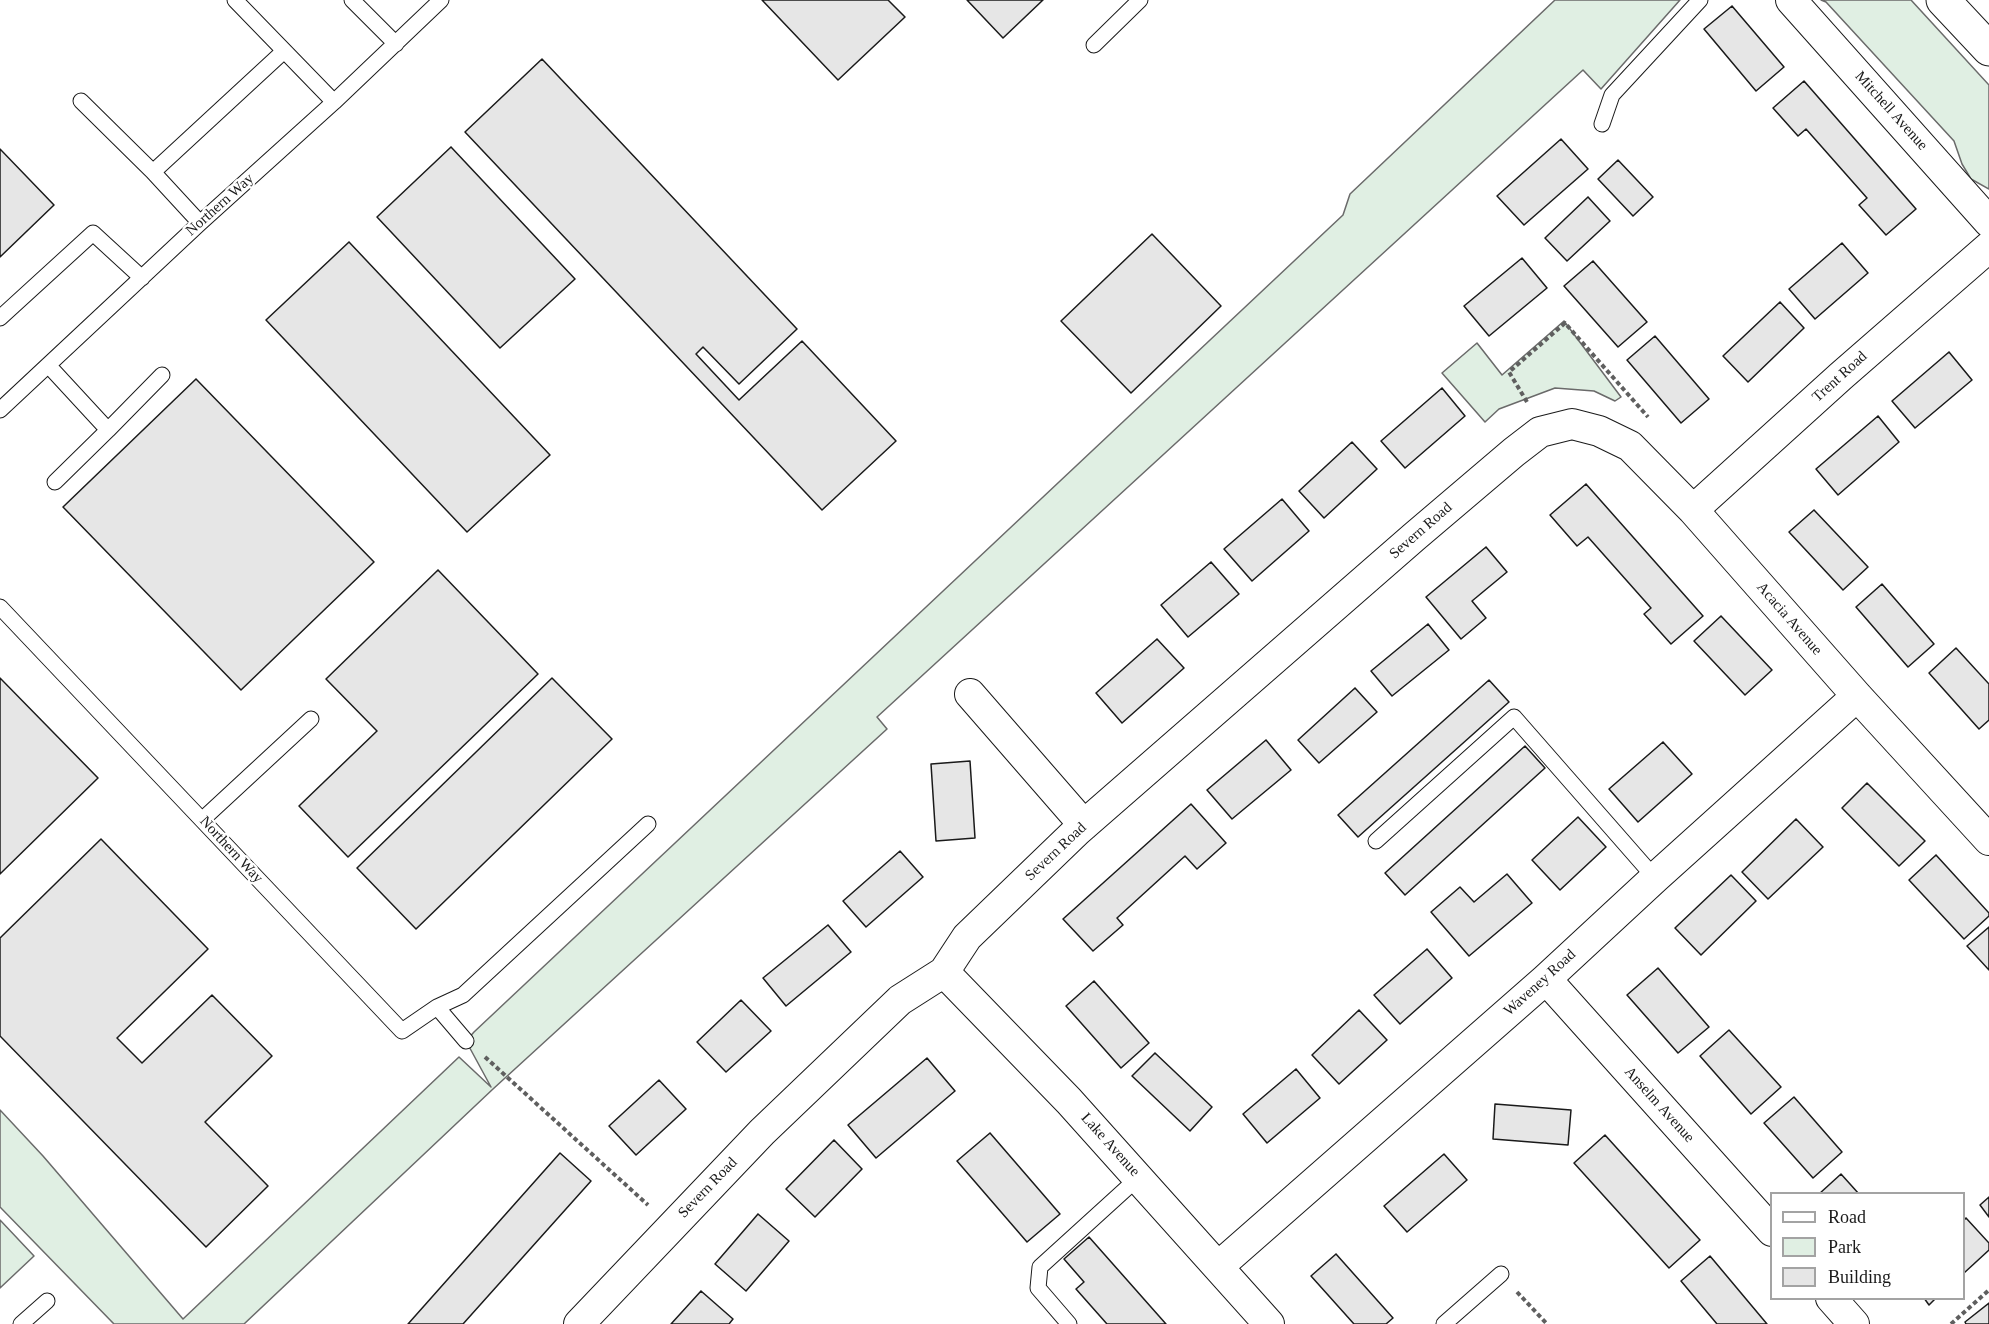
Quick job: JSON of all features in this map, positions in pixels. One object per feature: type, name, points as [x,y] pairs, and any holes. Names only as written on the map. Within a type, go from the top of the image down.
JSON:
[{"type":"main road","points":[[1943,0],[1989,50]]},
{"type":"street","name":"Mitchell Avenue","points":[[1791,0],[1989,222]]},
{"type":"street","name":"Trent Road","points":[[1693,510],[1841,376],[1989,247]]},
{"type":"street","name":"Acacia Avenue","points":[[1572,424],[1599,431],[1630,446],[1693,510],[1857,696],[1989,840]]},
{"type":"street","name":"Severn Road","points":[[579,1324],[762,1132],[900,1000],[944,972],[967,937],[1084,825],[1514,452],[1540,432],[1572,424]]},
{"type":"street","points":[[970,694],[1084,825]]},
{"type":"street","name":"Waveney Road","points":[[1219,1266],[1546,979],[1857,696]]},
{"type":"street","name":"Lake Avenue","points":[[944,972],[1069,1101],[1269,1324]]},
{"type":"street","name":"Anselm Avenue","points":[[1546,979],[1770,1229]]},
{"type":"street","points":[[1833,1300],[1854,1324]]},
{"type":"lane","points":[[235,0],[334,102]]},
{"type":"lane","points":[[352,0],[396,44]]},
{"type":"lane","name":"Northern Way","points":[[0,410],[200,223],[334,102],[441,0]]},
{"type":"lane","points":[[1094,45],[1140,0]]},
{"type":"lane","points":[[1602,124],[1612,95],[1700,0]]},
{"type":"lane","points":[[153,171],[284,51]]},
{"type":"lane","points":[[81,101],[153,171],[200,223]]},
{"type":"lane","points":[[0,318],[93,233],[142,278]]},
{"type":"lane","points":[[48,365],[108,430]]},
{"type":"lane","points":[[55,482],[162,375]]},
{"type":"lane","name":"Northern Way","points":[[0,607],[402,1030],[437,1007]]},
{"type":"lane","points":[[1376,841],[1514,717],[1655,878]]},
{"type":"lane","points":[[202,819],[311,718]]},
{"type":"lane","points":[[466,1041],[437,1007],[463,995],[648,824]]},
{"type":"lane","points":[[1069,1324],[1038,1288],[1040,1267],[1139,1177]]},
{"type":"lane","points":[[1444,1324],[1501,1274]]},
{"type":"lane","points":[[21,1324],[47,1301]]},
{"type":"path","points":[[1528,405],[1509,372],[1565,323],[1652,422]]},
{"type":"path","points":[[466,1041],[671,1226]]},
{"type":"path","points":[[1501,1274],[1547,1324]]},
{"type":"path","points":[[1951,1324],[1989,1290]]},
{"type":"green space","points":[[1555,0],[1680,0],[1601,89],[1583,70],[877,717],[887,729],[493,1089],[244,1324],[114,1324],[0,1207],[0,1110],[43,1156],[183,1319],[459,1057],[491,1087],[466,1041],[474,1032],[1343,215],[1350,194]]},
{"type":"green space","points":[[1821,0],[1911,0],[1989,85],[1989,189],[1971,179],[1962,164],[1954,141],[1826,2]]},
{"type":"green space","points":[[1564,321],[1621,397],[1615,401],[1594,391],[1555,388],[1499,409],[1485,422],[1442,373],[1477,343],[1502,375]]},
{"type":"green space","points":[[0,1220],[34,1256],[0,1288]]},
{"type":"building","points":[[762,0],[888,0],[905,17],[838,80]]},
{"type":"building","points":[[967,0],[1043,0],[1003,38]]},
{"type":"building","points":[[1732,6],[1784,67],[1756,91],[1704,29]]},
{"type":"building","points":[[542,59],[797,329],[739,384],[703,347],[696,354],[739,400],[802,341],[896,441],[822,510],[465,132]]},
{"type":"building","points":[[1804,81],[1916,209],[1886,235],[1859,205],[1867,198],[1806,129],[1798,136],[1773,108]]},
{"type":"building","points":[[1561,139],[1588,169],[1524,225],[1497,196]]},
{"type":"building","points":[[451,147],[575,279],[500,348],[377,217]]},
{"type":"building","points":[[0,149],[54,205],[0,257]]},
{"type":"building","points":[[1618,160],[1653,197],[1633,216],[1598,179]]},
{"type":"building","points":[[1588,197],[1610,221],[1567,261],[1545,238]]},
{"type":"building","points":[[1152,234],[1221,306],[1131,393],[1061,321]]},
{"type":"building","points":[[349,242],[550,455],[467,532],[266,320]]},
{"type":"building","points":[[1842,243],[1868,273],[1815,319],[1789,289]]},
{"type":"building","points":[[1522,258],[1547,288],[1489,336],[1464,306]]},
{"type":"building","points":[[1593,261],[1647,322],[1618,347],[1564,286]]},
{"type":"building","points":[[1780,302],[1804,328],[1748,382],[1723,356]]},
{"type":"building","points":[[1655,336],[1709,399],[1681,423],[1627,360]]},
{"type":"building","points":[[1949,352],[1972,380],[1915,428],[1892,401]]},
{"type":"building","points":[[196,379],[374,562],[241,690],[63,507]]},
{"type":"building","points":[[1442,388],[1465,416],[1405,468],[1381,441]]},
{"type":"building","points":[[1878,416],[1899,442],[1838,495],[1816,469]]},
{"type":"building","points":[[1352,442],[1377,469],[1324,518],[1299,491]]},
{"type":"building","points":[[1586,484],[1703,616],[1671,644],[1644,614],[1651,608],[1588,537],[1577,546],[1550,515]]},
{"type":"building","points":[[1282,499],[1309,531],[1252,581],[1224,549]]},
{"type":"building","points":[[1814,510],[1868,567],[1843,590],[1789,532]]},
{"type":"building","points":[[1486,547],[1507,572],[1472,601],[1486,618],[1461,639],[1426,597]]},
{"type":"building","points":[[1211,562],[1239,594],[1188,637],[1161,605]]},
{"type":"building","points":[[438,570],[538,674],[348,857],[299,806],[377,731],[326,679]]},
{"type":"building","points":[[1882,584],[1934,644],[1908,667],[1856,607]]},
{"type":"building","points":[[1721,616],[1772,670],[1745,695],[1694,641]]},
{"type":"building","points":[[1428,624],[1449,650],[1392,696],[1371,671]]},
{"type":"building","points":[[1157,639],[1184,668],[1122,723],[1096,693]]},
{"type":"building","points":[[1956,648],[1989,684],[1989,720],[1979,729],[1929,673]]},
{"type":"building","points":[[0,678],[98,778],[0,874]]},
{"type":"building","points":[[552,678],[612,739],[416,929],[357,868]]},
{"type":"building","points":[[1489,680],[1509,702],[1358,837],[1338,815]]},
{"type":"building","points":[[1355,688],[1377,712],[1319,763],[1298,740]]},
{"type":"building","points":[[1266,740],[1291,770],[1232,819],[1207,790]]},
{"type":"building","points":[[1663,742],[1692,774],[1638,822],[1609,789]]},
{"type":"building","points":[[1525,746],[1545,768],[1405,895],[1385,873]]},
{"type":"building","points":[[970,761],[975,838],[936,841],[931,764]]},
{"type":"building","points":[[1867,783],[1925,841],[1899,866],[1842,808]]},
{"type":"building","points":[[1191,804],[1226,843],[1197,869],[1185,856],[1117,918],[1123,925],[1093,951],[1063,919]]},
{"type":"building","points":[[1578,817],[1606,847],[1560,890],[1532,860]]},
{"type":"building","points":[[1796,819],[1823,847],[1768,899],[1742,872]]},
{"type":"building","points":[[101,839],[208,949],[117,1038],[142,1063],[212,995],[272,1056],[205,1122],[268,1186],[206,1247],[0,1036],[0,938]]},
{"type":"building","points":[[900,851],[923,877],[866,927],[843,901]]},
{"type":"building","points":[[1936,855],[1989,913],[1989,916],[1964,939],[1909,880]]},
{"type":"building","points":[[1507,874],[1532,903],[1469,956],[1431,912],[1460,887],[1474,902]]},
{"type":"building","points":[[1731,875],[1756,901],[1701,955],[1675,928]]},
{"type":"building","points":[[828,925],[851,952],[786,1006],[763,978]]},
{"type":"building","points":[[1989,927],[1989,970],[1967,946]]},
{"type":"building","points":[[1427,949],[1452,978],[1400,1024],[1374,995]]},
{"type":"building","points":[[1658,968],[1709,1027],[1678,1053],[1627,995]]},
{"type":"building","points":[[1094,981],[1149,1043],[1121,1068],[1066,1006]]},
{"type":"building","points":[[741,1000],[771,1031],[726,1072],[697,1042]]},
{"type":"building","points":[[1359,1010],[1387,1040],[1339,1084],[1312,1055]]},
{"type":"building","points":[[1729,1030],[1781,1087],[1751,1114],[1700,1056]]},
{"type":"building","points":[[1155,1053],[1212,1107],[1190,1131],[1132,1076]]},
{"type":"building","points":[[927,1058],[955,1091],[876,1158],[848,1125]]},
{"type":"building","points":[[1296,1069],[1320,1098],[1267,1143],[1243,1114]]},
{"type":"building","points":[[659,1080],[686,1109],[636,1155],[609,1126]]},
{"type":"building","points":[[1794,1097],[1842,1152],[1813,1178],[1764,1123]]},
{"type":"building","points":[[1495,1104],[1571,1110],[1568,1145],[1493,1139]]},
{"type":"building","points":[[990,1133],[1060,1214],[1027,1242],[957,1161]]},
{"type":"building","points":[[1605,1135],[1700,1240],[1669,1268],[1574,1163]]},
{"type":"building","points":[[834,1140],[862,1169],[815,1217],[786,1189]]},
{"type":"building","points":[[560,1153],[591,1181],[463,1324],[408,1324]]},
{"type":"building","points":[[1444,1154],[1467,1180],[1407,1232],[1384,1206]]},
{"type":"building","points":[[1841,1174],[1857,1192],[1821,1192]]},
{"type":"building","points":[[1989,1197],[1989,1217],[1980,1205]]},
{"type":"building","points":[[758,1214],[789,1241],[746,1291],[715,1264]]},
{"type":"building","points":[[1965,1219],[1989,1243],[1989,1250],[1965,1272]]},
{"type":"building","points":[[1089,1237],[1166,1324],[1107,1324],[1076,1289],[1084,1282],[1064,1259]]},
{"type":"building","points":[[1336,1254],[1393,1318],[1386,1324],[1354,1324],[1311,1276]]},
{"type":"building","points":[[1710,1256],[1767,1324],[1717,1324],[1681,1281]]},
{"type":"building","points":[[701,1291],[733,1319],[729,1324],[671,1324]]},
{"type":"building","points":[[1989,1303],[1989,1324],[1966,1324],[1965,1322]]}]
